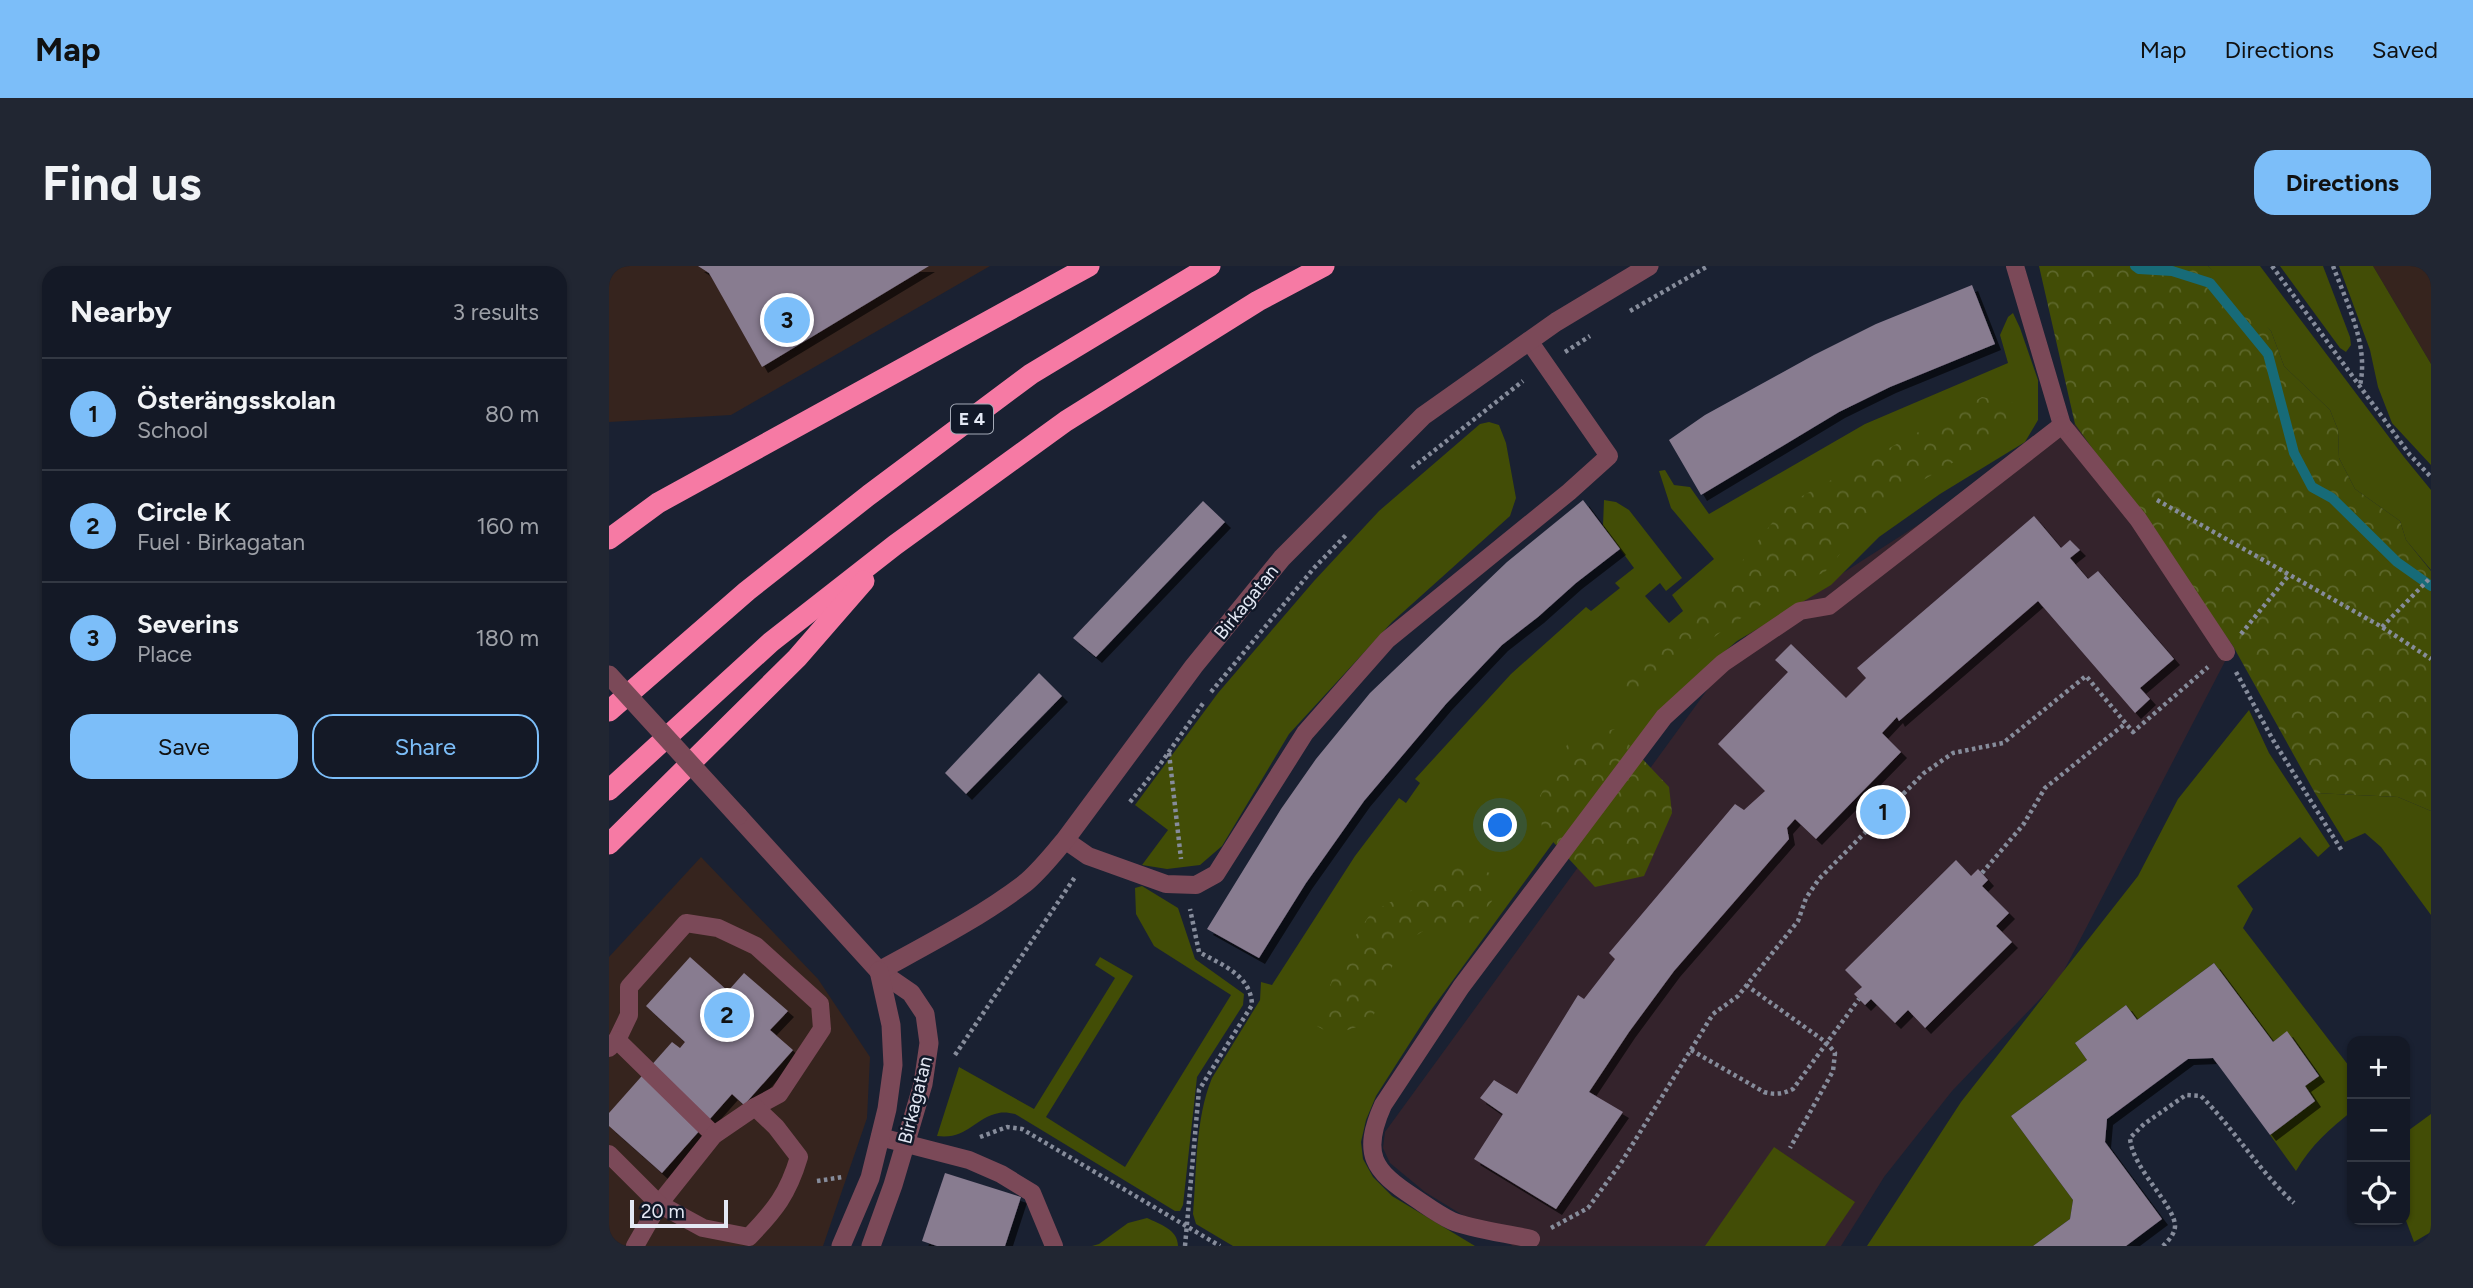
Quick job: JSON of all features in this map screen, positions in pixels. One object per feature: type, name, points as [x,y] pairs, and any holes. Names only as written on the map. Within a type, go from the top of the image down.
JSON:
[{"type":"highway","points":[[609,539],[658,503],[1089,266]]},
{"type":"highway","name":"E 4","points":[[609,711],[747,591],[869,495],[1031,374],[1210,266]]},
{"type":"highway","points":[[609,790],[771,642],[895,545],[1066,421],[1258,301],[1324,266]]},
{"type":"highway","points":[[609,519],[658,503]]},
{"type":"highway","points":[[609,844],[797,658],[895,545]]},
{"type":"street","name":"Birkagatan","points":[[879,971],[957,929],[1025,883],[1065,840],[1194,666],[1282,558],[1423,416],[1529,341],[1649,266]]},
{"type":"street","points":[[609,675],[879,971]]},
{"type":"street","name":"Birkagatan","points":[[841,1246],[870,1178],[887,1109],[893,1065],[891,1025],[879,971]]},
{"type":"street","name":"Birkagatan","points":[[871,1246],[923,1084],[929,1043],[926,1014],[911,993],[879,971]]},
{"type":"lane","points":[[2015,266],[2062,425],[2138,519],[2226,652]]},
{"type":"lane","points":[[1065,840],[1088,856],[1166,884],[1196,885],[1216,874],[1305,733],[1387,640],[1569,492],[1609,456],[1529,341]]},
{"type":"lane","points":[[1531,1239],[1453,1222],[1390,1183],[1376,1167],[1372,1145],[1373,1126],[1383,1105],[1461,986],[1664,717],[1723,663],[1800,611],[1829,606],[2062,425]]},
{"type":"lane","points":[[635,1246],[659,1204],[714,1135],[779,1094],[822,1029],[820,1004],[756,946],[717,928],[686,923],[629,986],[629,1015],[613,1044],[714,1135]]},
{"type":"lane","points":[[609,1154],[659,1204],[703,1228],[749,1237],[776,1208],[793,1179],[799,1157],[776,1127],[755,1107]]},
{"type":"lane","points":[[880,1137],[969,1160],[1001,1174],[1032,1194],[1054,1246]]},
{"type":"path","points":[[1622,316],[1708,266]]},
{"type":"path","points":[[2272,266],[2410,455],[2431,477]]},
{"type":"path","points":[[2333,266],[2363,352],[2360,385]]},
{"type":"path","points":[[1411,468],[1599,329]]},
{"type":"path","points":[[2150,496],[2382,627],[2431,659]]},
{"type":"path","points":[[1124,809],[1169,752],[1209,694],[1314,568],[1355,526]]},
{"type":"path","points":[[1531,1239],[1588,1208],[1621,1163],[1713,1014],[1738,996],[1798,921],[1806,898],[1819,879],[1924,772],[1954,753],[2003,743],[2085,676],[2133,732],[2226,652],[2288,575]]},
{"type":"path","points":[[2382,627],[2431,577]]},
{"type":"path","points":[[2226,652],[2273,740],[2342,851]]},
{"type":"path","points":[[1982,873],[2023,825],[2045,788],[2126,723]]},
{"type":"path","points":[[1169,752],[1184,884],[1199,952],[1242,978],[1252,991],[1252,1004],[1199,1090],[1185,1246]]},
{"type":"path","points":[[955,1056],[1088,856]]},
{"type":"path","points":[[1746,985],[1827,1043],[1835,1053],[1833,1071],[1790,1148]]},
{"type":"path","points":[[1691,1050],[1765,1093],[1773,1095],[1793,1089],[1859,999]]},
{"type":"path","points":[[2163,1246],[2175,1229],[2172,1214],[2131,1150],[2130,1138],[2144,1124],[2186,1095],[2201,1096],[2223,1118],[2275,1186],[2294,1203]]},
{"type":"shaded area","points":[[609,266],[990,266],[731,415],[609,422]]},
{"type":"shaded area","points":[[2373,266],[2431,266],[2431,364]]},
{"type":"shaded area","points":[[2075,424],[2233,646],[2060,978],[1952,1091],[1884,1177],[1841,1246],[1513,1246],[1425,1192],[1390,1163],[1383,1148],[1385,1132],[1748,634]]},
{"type":"shaded area","points":[[701,857],[818,979],[870,1057],[867,1118],[823,1246],[609,1246],[609,957]]},
{"type":"green space","points":[[2039,266],[2208,266],[2245,300],[2271,331],[2284,366],[2330,410],[2338,430],[2339,458],[2355,489],[2400,521],[2406,540],[2431,571],[2431,811],[2398,797],[2315,793],[2233,646],[2075,424]]},
{"type":"green space","points":[[2208,266],[2260,266],[2431,490],[2431,570],[2406,540],[2400,521],[2355,489],[2339,458],[2338,430],[2330,410],[2284,366],[2271,331]]},
{"type":"green space","points":[[2280,266],[2323,266],[2350,337],[2351,345],[2346,352],[2340,348]]},
{"type":"green space","points":[[2339,266],[2373,266],[2431,364],[2431,465],[2392,423],[2378,387],[2370,350]]},
{"type":"green space","points":[[2013,313],[2038,380],[2038,420],[2025,442],[1940,494],[1879,537],[1831,585],[1737,641],[1697,675],[1576,811],[1429,1013],[1376,1096],[1361,1142],[1363,1159],[1373,1177],[1392,1196],[1475,1246],[1233,1246],[1196,1224],[1193,1214],[1198,1144],[1206,1094],[1212,1078],[1260,1000],[1261,982],[1272,985],[1355,856],[1399,798],[1406,803],[1420,783],[1415,779],[1511,674],[1586,607],[1591,611],[1620,588],[1615,583],[1634,568],[1603,526],[1604,500],[1616,502],[1629,510],[1682,578],[1666,591],[1660,583],[1645,596],[1669,623],[1683,611],[1672,595],[1714,559],[1671,508],[1659,471],[1665,470],[1674,485],[1690,487],[1709,514],[1865,424],[2008,363],[2000,335],[2008,317]]},
{"type":"green space","points":[[1982,397],[2013,403],[2014,427],[1906,490],[1855,536],[1825,572],[1781,591],[1722,631],[1640,696],[1619,694],[1613,680],[1676,640],[1786,505]]},
{"type":"green space","points":[[1489,422],[1499,425],[1506,443],[1516,498],[1510,516],[1392,622],[1289,734],[1222,846],[1200,865],[1167,869],[1142,865],[1168,830],[1135,805],[1218,693],[1314,581],[1379,511],[1480,424]]},
{"type":"green space","points":[[2249,710],[2269,753],[2330,846],[2318,857],[2300,837],[2237,886],[2253,909],[2243,928],[2347,1063],[2347,1115],[2315,1145],[2296,1171],[2270,1135],[2315,1101],[2305,1086],[2319,1075],[2287,1032],[2273,1042],[2214,963],[2137,1020],[2126,1005],[2075,1043],[2087,1060],[2011,1116],[2073,1200],[2070,1219],[2033,1246],[1867,1246],[1961,1102],[2138,876],[2178,799]]},
{"type":"green space","points":[[1614,729],[1669,787],[1672,813],[1644,876],[1595,887],[1542,830],[1540,796],[1568,743]]},
{"type":"green space","points":[[2315,793],[2398,797],[2431,811],[2431,915],[2381,847],[2365,833],[2345,842]]},
{"type":"green space","points":[[1455,866],[1496,874],[1492,901],[1475,923],[1428,928],[1400,946],[1371,1022],[1333,1035],[1315,1025],[1341,957],[1371,913]]},
{"type":"green space","points":[[1142,886],[1178,908],[1195,959],[1244,994],[1243,1005],[1197,1077],[1183,1205],[1180,1211],[1175,1211],[1015,1114],[999,1113],[956,1135],[937,1136],[959,1067],[1034,1109],[1115,978],[1095,965],[1100,957],[1133,976],[1046,1117],[1125,1167],[1231,995],[1154,946],[1136,914],[1135,888]]},
{"type":"green space","points":[[2431,1114],[2431,1232],[2414,1242],[2408,1225],[2410,1225],[2410,1129]]},
{"type":"green space","points":[[1774,1147],[1855,1202],[1825,1246],[1705,1246]]},
{"type":"green space","points":[[1147,1218],[1171,1231],[1178,1246],[1092,1246],[1128,1223]]},
{"type":"building","points":[[698,266],[929,266],[762,367],[709,273]]},
{"type":"building","points":[[1972,285],[1995,344],[1890,387],[1839,412],[1701,495],[1669,440],[1705,415],[1814,355],[1876,324]]},
{"type":"building","points":[[1583,500],[1620,549],[1502,645],[1446,704],[1364,801],[1306,883],[1259,958],[1207,929],[1281,809],[1316,759],[1370,693],[1507,562]]},
{"type":"building","points":[[1203,501],[1225,522],[1096,657],[1073,638]]},
{"type":"building","points":[[2034,516],[2061,548],[2070,540],[2080,550],[2070,558],[2088,579],[2098,571],[2174,659],[2140,688],[2150,699],[2135,713],[2038,601],[1899,721],[1897,717],[1882,733],[1901,752],[1816,839],[1795,819],[1787,828],[1789,839],[1674,971],[1589,1092],[1623,1112],[1556,1209],[1474,1159],[1503,1114],[1480,1098],[1494,1080],[1517,1094],[1578,995],[1584,999],[1615,959],[1609,953],[1735,804],[1744,810],[1765,791],[1718,744],[1788,672],[1775,660],[1791,644],[1846,698],[1866,678],[1857,668]]},
{"type":"building","points":[[1039,673],[1062,696],[966,794],[945,773]]},
{"type":"building","points":[[1956,860],[1971,876],[1978,869],[1988,880],[1982,886],[2009,913],[1996,926],[2012,942],[1925,1028],[1908,1010],[1895,1023],[1871,999],[1865,1005],[1854,994],[1862,987],[1845,970]]},
{"type":"building","points":[[690,957],[728,991],[744,973],[788,1011],[770,1030],[793,1050],[744,1105],[732,1094],[662,1173],[609,1126],[609,1113],[672,1042],[680,1048],[685,1042],[646,1006]]},
{"type":"building","points":[[2214,963],[2273,1042],[2287,1031],[2319,1076],[2305,1086],[2315,1101],[2270,1135],[2213,1058],[2188,1059],[2107,1119],[2105,1142],[2162,1219],[2126,1246],[2033,1246],[2070,1219],[2073,1200],[2011,1116],[2087,1060],[2075,1043],[2126,1005],[2137,1020]]},
{"type":"building","points":[[945,1173],[1021,1197],[1005,1246],[937,1246],[922,1241]]},
{"type":"waterway","points":[[2135,266],[2139,269],[2172,271],[2210,283],[2268,354],[2294,453],[2312,487],[2332,498],[2397,562],[2431,586]]},
{"type":"place","name":"Severins","points":[[787,320]]},
{"type":"place","name":"Österängsskolan","points":[[1883,812]]},
{"type":"place","name":"Circle K","points":[[727,1015]]}]
